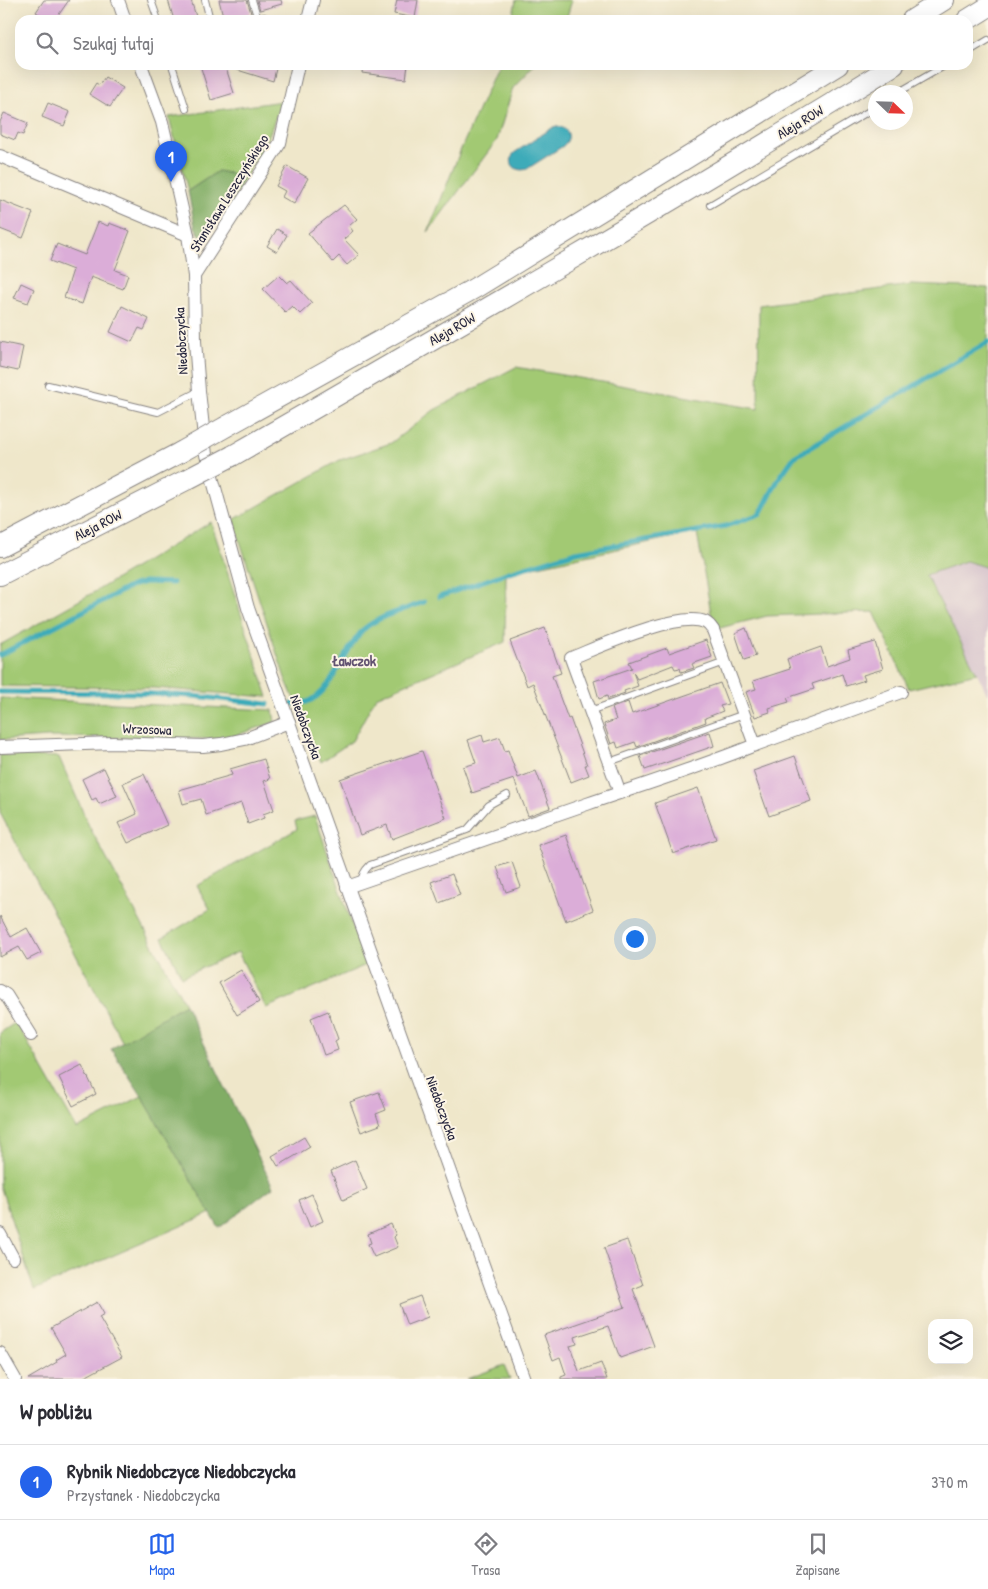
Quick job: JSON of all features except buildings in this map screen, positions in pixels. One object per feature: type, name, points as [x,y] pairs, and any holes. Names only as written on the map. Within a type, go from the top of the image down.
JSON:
[{"type":"main road","points":[[920,15],[944,0]]},
{"type":"main road","points":[[973,16],[988,7]]},
{"type":"main road","name":"Aleja ROW","points":[[0,547],[182,452],[475,288],[830,70]]},
{"type":"main road","name":"Aleja ROW","points":[[0,575],[232,456],[485,311],[886,70]]},
{"type":"street","points":[[118,0],[123,15]]},
{"type":"street","points":[[309,15],[312,0]]},
{"type":"street","name":"Niedobczycka","points":[[143,70],[162,122],[188,235],[194,276],[195,341],[206,455],[248,608],[524,1379]]},
{"type":"street","name":"Stanisława Leszczyńskiego","points":[[194,276],[280,143],[297,70]]},
{"type":"street","points":[[0,156],[188,235]]},
{"type":"street","points":[[620,793],[571,658],[645,630],[678,622],[697,620],[704,622],[713,630],[755,745]]},
{"type":"street","points":[[347,887],[620,793],[901,692]]},
{"type":"street","name":"Wrzosowa","points":[[0,748],[113,743],[203,746],[245,739],[289,722]]},
{"type":"street","points":[[0,991],[6,995],[31,1035]]},
{"type":"street","points":[[0,1234],[13,1258]]},
{"type":"street","points":[[0,1353],[15,1379]]},
{"type":"lane","points":[[151,0],[156,15]]},
{"type":"lane","points":[[205,0],[209,15]]},
{"type":"lane","points":[[252,0],[258,15]]},
{"type":"lane","points":[[973,49],[988,40]]},
{"type":"lane","points":[[174,70],[186,109]]},
{"type":"lane","points":[[912,85],[937,70]]},
{"type":"lane","points":[[710,205],[868,112]]},
{"type":"lane","points":[[48,385],[158,412],[199,390]]},
{"type":"lane","points":[[590,711],[725,662]]},
{"type":"lane","points":[[609,762],[744,714]]},
{"type":"lane","points":[[361,883],[365,870],[370,865],[467,830],[489,805],[507,795]]},
{"type":"shaded area","points":[[966,561],[988,568],[988,696],[926,575]]},
{"type":"green space","points":[[516,0],[572,0],[568,15],[513,15]]},
{"type":"green space","points":[[496,70],[530,70],[513,88],[497,140],[428,232],[461,149]]},
{"type":"green space","points":[[282,101],[269,135],[245,177],[218,171],[188,191],[169,117]]},
{"type":"green space","points":[[218,171],[245,177],[229,208],[203,241],[195,227],[188,191]]},
{"type":"green space","points":[[911,285],[988,288],[988,568],[966,561],[926,575],[977,673],[909,689],[874,612],[767,616],[720,628],[712,619],[697,532],[506,573],[505,642],[376,697],[352,741],[321,762],[285,678],[233,520],[340,460],[391,443],[434,410],[516,367],[758,409],[759,305]]},
{"type":"green space","points":[[211,522],[268,697],[154,688],[0,686],[0,645],[96,591]]},
{"type":"green space","points":[[0,698],[273,710],[275,722],[225,739],[48,737],[0,740]]},
{"type":"green space","points":[[0,755],[59,757],[89,826],[185,1004],[123,1043],[0,813]]},
{"type":"green space","points":[[315,816],[366,965],[266,1008],[238,952],[182,977],[162,938],[210,909],[197,886],[297,829],[295,821]]},
{"type":"green space","points":[[185,1004],[273,1187],[219,1228],[140,1093],[111,1049]]},
{"type":"green space","points":[[16,1022],[77,1129],[142,1096],[211,1213],[34,1290],[0,1185],[0,1033]]},
{"type":"green space","points":[[504,1365],[510,1379],[467,1379]]},
{"type":"water","points":[[558,126],[565,129],[568,134],[568,140],[563,146],[527,169],[519,170],[513,166],[511,160],[514,153]]},
{"type":"waterway","points":[[439,597],[506,573],[576,552],[726,526],[760,514],[778,480],[794,457],[988,342]]},
{"type":"waterway","points":[[0,655],[131,586],[145,582],[173,583]]},
{"type":"waterway","points":[[292,704],[307,702],[324,689],[357,637],[370,624],[385,616],[424,602]]},
{"type":"waterway","points":[[0,692],[135,693],[193,696],[268,704]]},
{"type":"place","name":"Rybnik Niedobczyce Niedobczycka","points":[[171,182]]},
{"type":"district","name":"Ławczok","points":[[354,661]]}]
